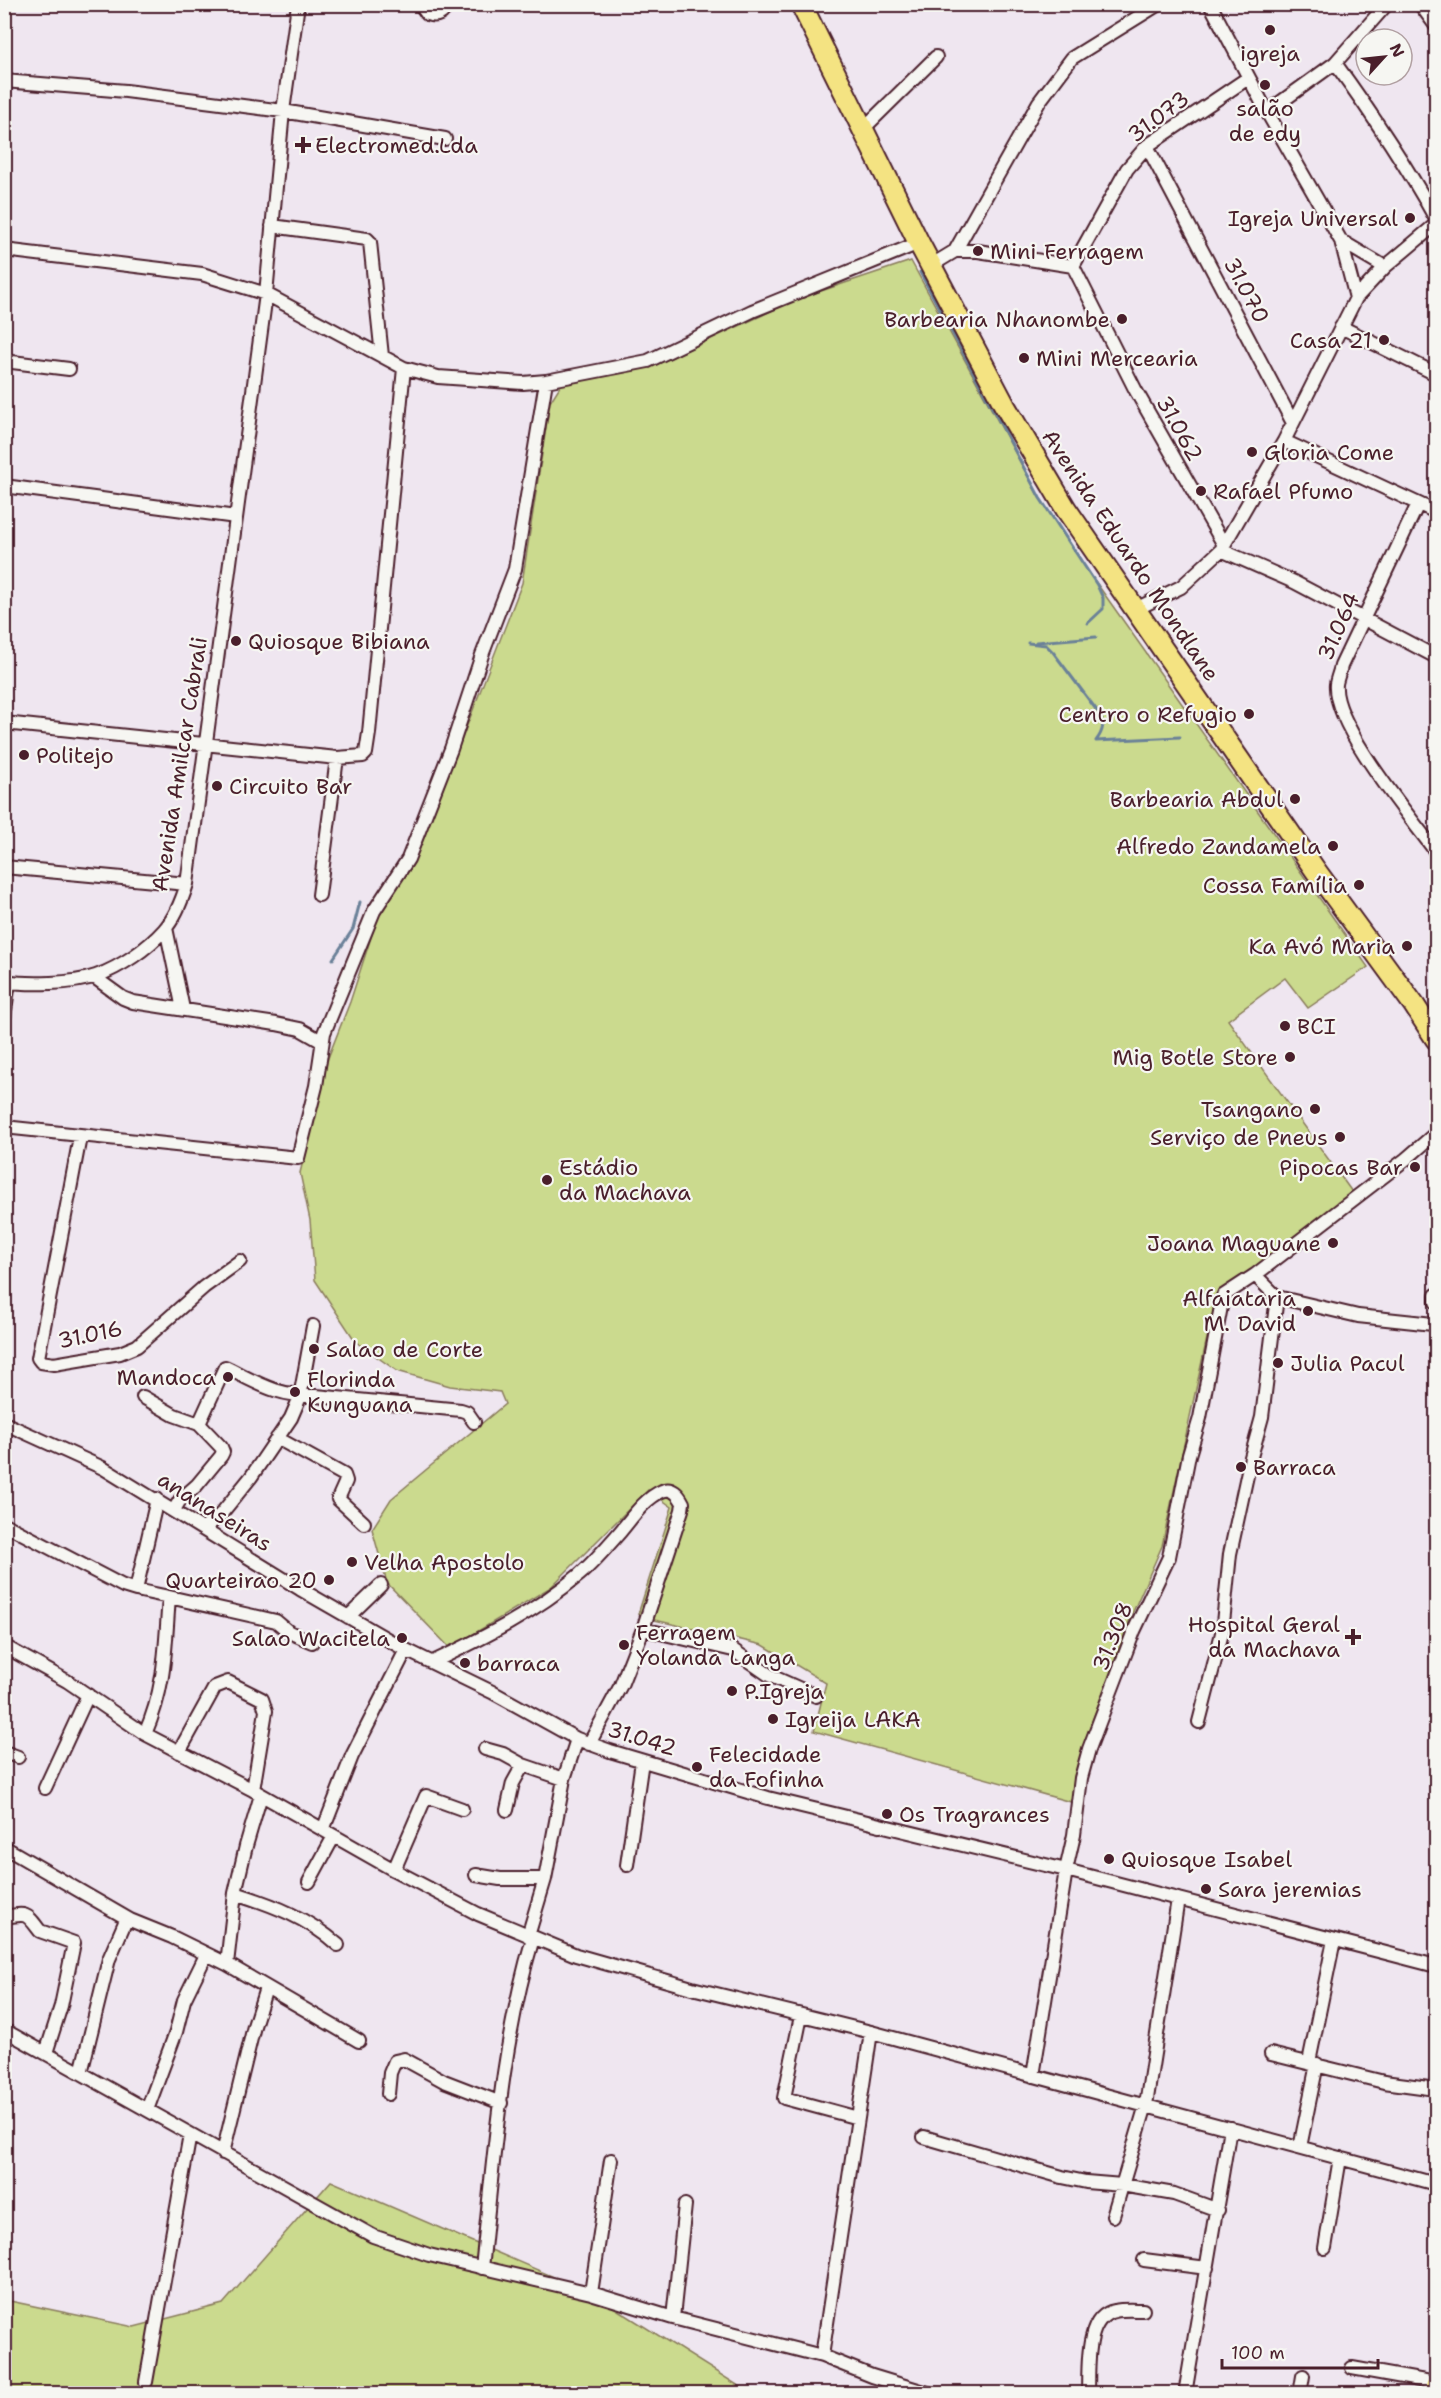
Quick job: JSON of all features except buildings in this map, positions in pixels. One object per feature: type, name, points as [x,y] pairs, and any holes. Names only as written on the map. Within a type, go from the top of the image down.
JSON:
[{"type":"main road","name":"Avenida Eduardo Mondlane","points":[[801,4],[919,243],[1005,406],[1066,509],[1316,871],[1437,1039]]},
{"type":"main road","points":[[1414,1005],[1437,1024]]},
{"type":"main road","points":[[1435,2394],[1437,2385]]},
{"type":"street","name":"Avenida Amilcar Cabrali","points":[[7,982],[67,981],[94,976],[139,951],[166,928],[182,900],[187,885],[266,294],[283,111],[298,4]]},
{"type":"street","points":[[419,6],[427,14],[435,16],[443,12],[447,4]]},
{"type":"street","points":[[932,265],[955,251],[1039,102],[1072,58],[1159,4]]},
{"type":"street","points":[[1210,4],[1248,78],[1341,241],[1356,298]]},
{"type":"street","points":[[1267,112],[1335,63],[1387,4]]},
{"type":"street","points":[[1420,4],[1437,26]]},
{"type":"street","points":[[862,130],[936,57]]},
{"type":"street","points":[[1134,610],[1181,587],[1222,548],[1284,441],[1356,298],[1385,267],[1435,227],[1414,179],[1373,115],[1335,63]]},
{"type":"street","name":"31.073","points":[[1073,266],[1127,169],[1147,146],[1248,78]]},
{"type":"street","points":[[4,81],[126,91],[283,111],[445,139]]},
{"type":"street","name":"31.070","points":[[1147,146],[1293,423]]},
{"type":"street","points":[[272,226],[367,239],[370,242],[382,356]]},
{"type":"street","points":[[1341,241],[1385,267]]},
{"type":"street","points":[[4,250],[202,274],[266,294],[404,368],[438,377],[523,383],[546,381],[648,361],[752,311],[919,243]]},
{"type":"street","points":[[955,251],[978,251],[1073,266]]},
{"type":"street","name":"31.062","points":[[1073,266],[1136,391],[1222,548]]},
{"type":"street","points":[[1341,327],[1437,374]]},
{"type":"street","points":[[4,361],[69,369]]},
{"type":"street","points":[[4,723],[337,758],[358,758],[366,753],[404,368]]},
{"type":"street","points":[[4,1127],[80,1137],[180,1144],[298,1158],[316,1086],[321,1041],[374,910],[408,859],[451,749],[482,655],[515,569],[546,381]]},
{"type":"street","points":[[1284,441],[1418,504],[1435,509]]},
{"type":"street","points":[[4,486],[236,517]]},
{"type":"street","name":"31.064","points":[[1418,504],[1341,666],[1336,684],[1338,698],[1350,730],[1437,852]]},
{"type":"street","points":[[1222,548],[1294,582],[1437,657]]},
{"type":"street","points":[[319,895],[337,758]]},
{"type":"street","points":[[4,867],[187,885]]},
{"type":"street","points":[[166,928],[183,1009]]},
{"type":"street","points":[[94,976],[123,998],[133,1002],[300,1029],[321,1041]]},
{"type":"street","points":[[4,1018],[7,982]]},
{"type":"street","name":"31.308","points":[[1033,2076],[1066,1870],[1089,1749],[1134,1631],[1168,1557],[1189,1455],[1200,1418],[1223,1296],[1255,1275],[1406,1160],[1437,1133]]},
{"type":"street","name":"31.016","points":[[80,1137],[38,1358],[40,1362],[54,1364],[120,1353],[137,1346],[204,1287],[240,1261]]},
{"type":"street","points":[[1255,1275],[1277,1297],[1358,1316],[1433,1324],[1437,1322]]},
{"type":"street","points":[[1437,1295],[1437,1302]]},
{"type":"street","points":[[1199,1722],[1209,1676],[1222,1633],[1230,1554],[1262,1417],[1277,1297]]},
{"type":"street","points":[[204,1529],[221,1514],[251,1477],[291,1418],[300,1397],[313,1326]]},
{"type":"street","points":[[199,1424],[225,1367],[255,1384],[300,1397],[316,1396],[461,1410],[467,1412],[474,1422]]},
{"type":"street","points":[[143,1397],[174,1414],[199,1424],[213,1437],[223,1452],[197,1485],[180,1500],[174,1510]]},
{"type":"street","name":"ananaseiras","points":[[4,1423],[103,1468],[406,1650],[583,1741]]},
{"type":"street","points":[[277,1438],[344,1475],[346,1481],[338,1499],[364,1523]]},
{"type":"street","points":[[433,1662],[520,1618],[556,1593],[580,1574],[645,1502],[661,1491],[673,1490],[683,1503],[643,1629],[621,1685],[583,1741],[564,1779],[545,1879],[510,2032],[482,2268]]},
{"type":"street","points":[[136,1590],[157,1499]]},
{"type":"street","points":[[4,1524],[123,1586],[276,1621],[289,1632],[312,1642]]},
{"type":"street","points":[[348,1617],[381,1585]]},
{"type":"street","points":[[145,1734],[156,1710],[164,1677],[169,1597]]},
{"type":"street","points":[[643,1629],[733,1650],[769,1675],[816,1696]]},
{"type":"street","points":[[4,1646],[67,1681],[145,1734],[257,1792],[394,1870],[478,1914],[576,1955],[692,1988],[871,2032],[1437,2184]]},
{"type":"street","points":[[309,1882],[329,1833],[352,1756],[406,1650]]},
{"type":"street","points":[[179,1752],[215,1687],[228,1682],[262,1699],[266,1711],[257,1792],[235,1893],[227,1964]]},
{"type":"street","points":[[45,1788],[88,1695]]},
{"type":"street","name":"31.042","points":[[583,1741],[768,1798],[1066,1870],[1437,1966]]},
{"type":"street","points":[[485,1749],[564,1779]]},
{"type":"street","points":[[4,1752],[18,1757]]},
{"type":"street","points":[[627,1865],[642,1761]]},
{"type":"street","points":[[507,1810],[513,1783],[523,1765]]},
{"type":"street","points":[[394,1870],[426,1796],[462,1809]]},
{"type":"street","points":[[4,1847],[130,1920],[172,1937],[227,1964],[360,2041]]},
{"type":"street","points":[[476,1875],[500,1879],[545,1879]]},
{"type":"street","points":[[235,1893],[275,1906],[310,1923],[338,1945]]},
{"type":"street","points":[[1113,2216],[1146,2105],[1178,1899]]},
{"type":"street","points":[[4,1917],[26,1916],[34,1920],[40,1931],[74,1943],[61,2006],[46,2053]]},
{"type":"street","points":[[81,2073],[109,1959],[122,1926],[126,1920],[130,1920]]},
{"type":"street","points":[[1300,2147],[1334,1940]]},
{"type":"street","points":[[147,2110],[176,2032],[184,2000],[206,1955]]},
{"type":"street","points":[[223,2153],[254,2026],[266,1988]]},
{"type":"street","points":[[801,2016],[784,2098],[858,2118]]},
{"type":"street","points":[[4,2030],[373,2236],[429,2255],[591,2293],[673,2318],[822,2356],[872,2376],[931,2394]]},
{"type":"street","points":[[822,2356],[871,2032]]},
{"type":"street","points":[[1271,2054],[1384,2082],[1437,2089]]},
{"type":"street","points":[[388,2094],[390,2073],[395,2061],[404,2059],[444,2081],[501,2103]]},
{"type":"street","points":[[1185,2394],[1218,2210],[1230,2128]]},
{"type":"street","points":[[146,2382],[190,2134]]},
{"type":"street","points":[[924,2137],[1062,2177],[1173,2194],[1218,2210]]},
{"type":"street","points":[[1325,2248],[1340,2158]]},
{"type":"street","points":[[591,2293],[610,2160]]},
{"type":"street","points":[[673,2318],[685,2205]]},
{"type":"street","points":[[1144,2260],[1207,2268]]},
{"type":"street","points":[[1088,2394],[1090,2339],[1097,2323],[1113,2311],[1143,2310]]},
{"type":"street","points":[[1352,2368],[1437,2385]]},
{"type":"street","points":[[1300,2394],[1303,2376]]},
{"type":"green space","points":[[911,261],[1039,497],[1088,571],[1368,967],[1308,1008],[1285,978],[1228,1020],[1352,1192],[1212,1315],[1162,1546],[1132,1614],[1085,1740],[1071,1802],[814,1731],[826,1683],[763,1645],[646,1618],[638,1614],[672,1507],[648,1490],[551,1587],[450,1648],[387,1583],[372,1529],[391,1499],[505,1404],[500,1392],[450,1386],[397,1371],[356,1342],[315,1280],[310,1220],[300,1173],[328,1058],[350,1002],[375,925],[376,911],[419,850],[522,583],[550,402],[562,383],[655,365],[797,299]]},
{"type":"green space","points":[[331,2181],[591,2293],[750,2393],[5,2394],[5,2300],[134,2327],[223,2304]]},
{"type":"waterway","points":[[920,272],[1040,498],[1097,585],[1103,598],[1103,609],[1088,623]]},
{"type":"waterway","points":[[1036,642],[1096,637]]},
{"type":"waterway","points":[[1028,643],[1046,645],[1098,712],[1103,726],[1096,741]]},
{"type":"waterway","points":[[1096,741],[1180,737]]},
{"type":"waterway","points":[[333,959],[353,929],[360,902]]},
{"type":"place","name":"igreja","points":[[1270,30]]},
{"type":"place","name":"salão de edy","points":[[1265,85]]},
{"type":"place","name":"Electromed.Lda","points":[[303,145]]},
{"type":"place","name":"Igreja Universal","points":[[1410,218]]},
{"type":"place","name":"Mini Ferragem","points":[[978,251]]},
{"type":"place","name":"Barbearia Nhanombe","points":[[1122,319]]},
{"type":"place","name":"Casa 21","points":[[1384,340]]},
{"type":"place","name":"Mini Mercearia","points":[[1024,358]]},
{"type":"place","name":"Gloria Come","points":[[1252,452]]},
{"type":"place","name":"Rafael Pfumo","points":[[1201,491]]},
{"type":"place","name":"Quiosque Bibiana","points":[[236,641]]},
{"type":"place","name":"Centro o Refugio","points":[[1249,714]]},
{"type":"place","name":"Politejo","points":[[24,755]]},
{"type":"place","name":"Circuito Bar","points":[[217,786]]},
{"type":"place","name":"Barbearia Abdul","points":[[1295,799]]},
{"type":"place","name":"Alfredo Zandamela","points":[[1333,846]]},
{"type":"place","name":"Cossa Família","points":[[1359,885]]},
{"type":"place","name":"Ka Avó Maria","points":[[1407,946]]},
{"type":"place","name":"BCI","points":[[1285,1026]]},
{"type":"place","name":"Mig Botle Store","points":[[1290,1057]]},
{"type":"place","name":"Tsangano","points":[[1315,1109]]},
{"type":"place","name":"Serviço de Pneus","points":[[1340,1137]]},
{"type":"place","name":"Pipocas Bar","points":[[1415,1167]]},
{"type":"place","name":"Estádio da Machava","points":[[547,1180]]},
{"type":"place","name":"Joana Maguane","points":[[1333,1243]]},
{"type":"place","name":"Alfaiataria M. David","points":[[1308,1311]]},
{"type":"place","name":"Salao de Corte","points":[[314,1349]]},
{"type":"place","name":"Julia Pacul","points":[[1278,1363]]},
{"type":"place","name":"Mandoca","points":[[228,1377]]},
{"type":"place","name":"Florinda Kunguana","points":[[295,1392]]},
{"type":"place","name":"Barraca","points":[[1241,1467]]},
{"type":"place","name":"Velha Apostolo","points":[[352,1562]]},
{"type":"place","name":"Quarteirao 20","points":[[329,1580]]},
{"type":"place","name":"Hospital Geral da Machava","points":[[1353,1637]]},
{"type":"place","name":"Salao Wacitela","points":[[402,1638]]},
{"type":"place","name":"Ferragem Yolanda Langa","points":[[624,1645]]},
{"type":"place","name":"barraca","points":[[465,1663]]},
{"type":"place","name":"P.Igreja","points":[[732,1691]]},
{"type":"place","name":"Igreija LAKA","points":[[773,1719]]},
{"type":"place","name":"Felecidade da Fofinha","points":[[697,1767]]},
{"type":"place","name":"Os Tragrances","points":[[887,1814]]},
{"type":"place","name":"Quiosque Isabel","points":[[1109,1859]]},
{"type":"place","name":"Sara jeremias","points":[[1206,1889]]}]
